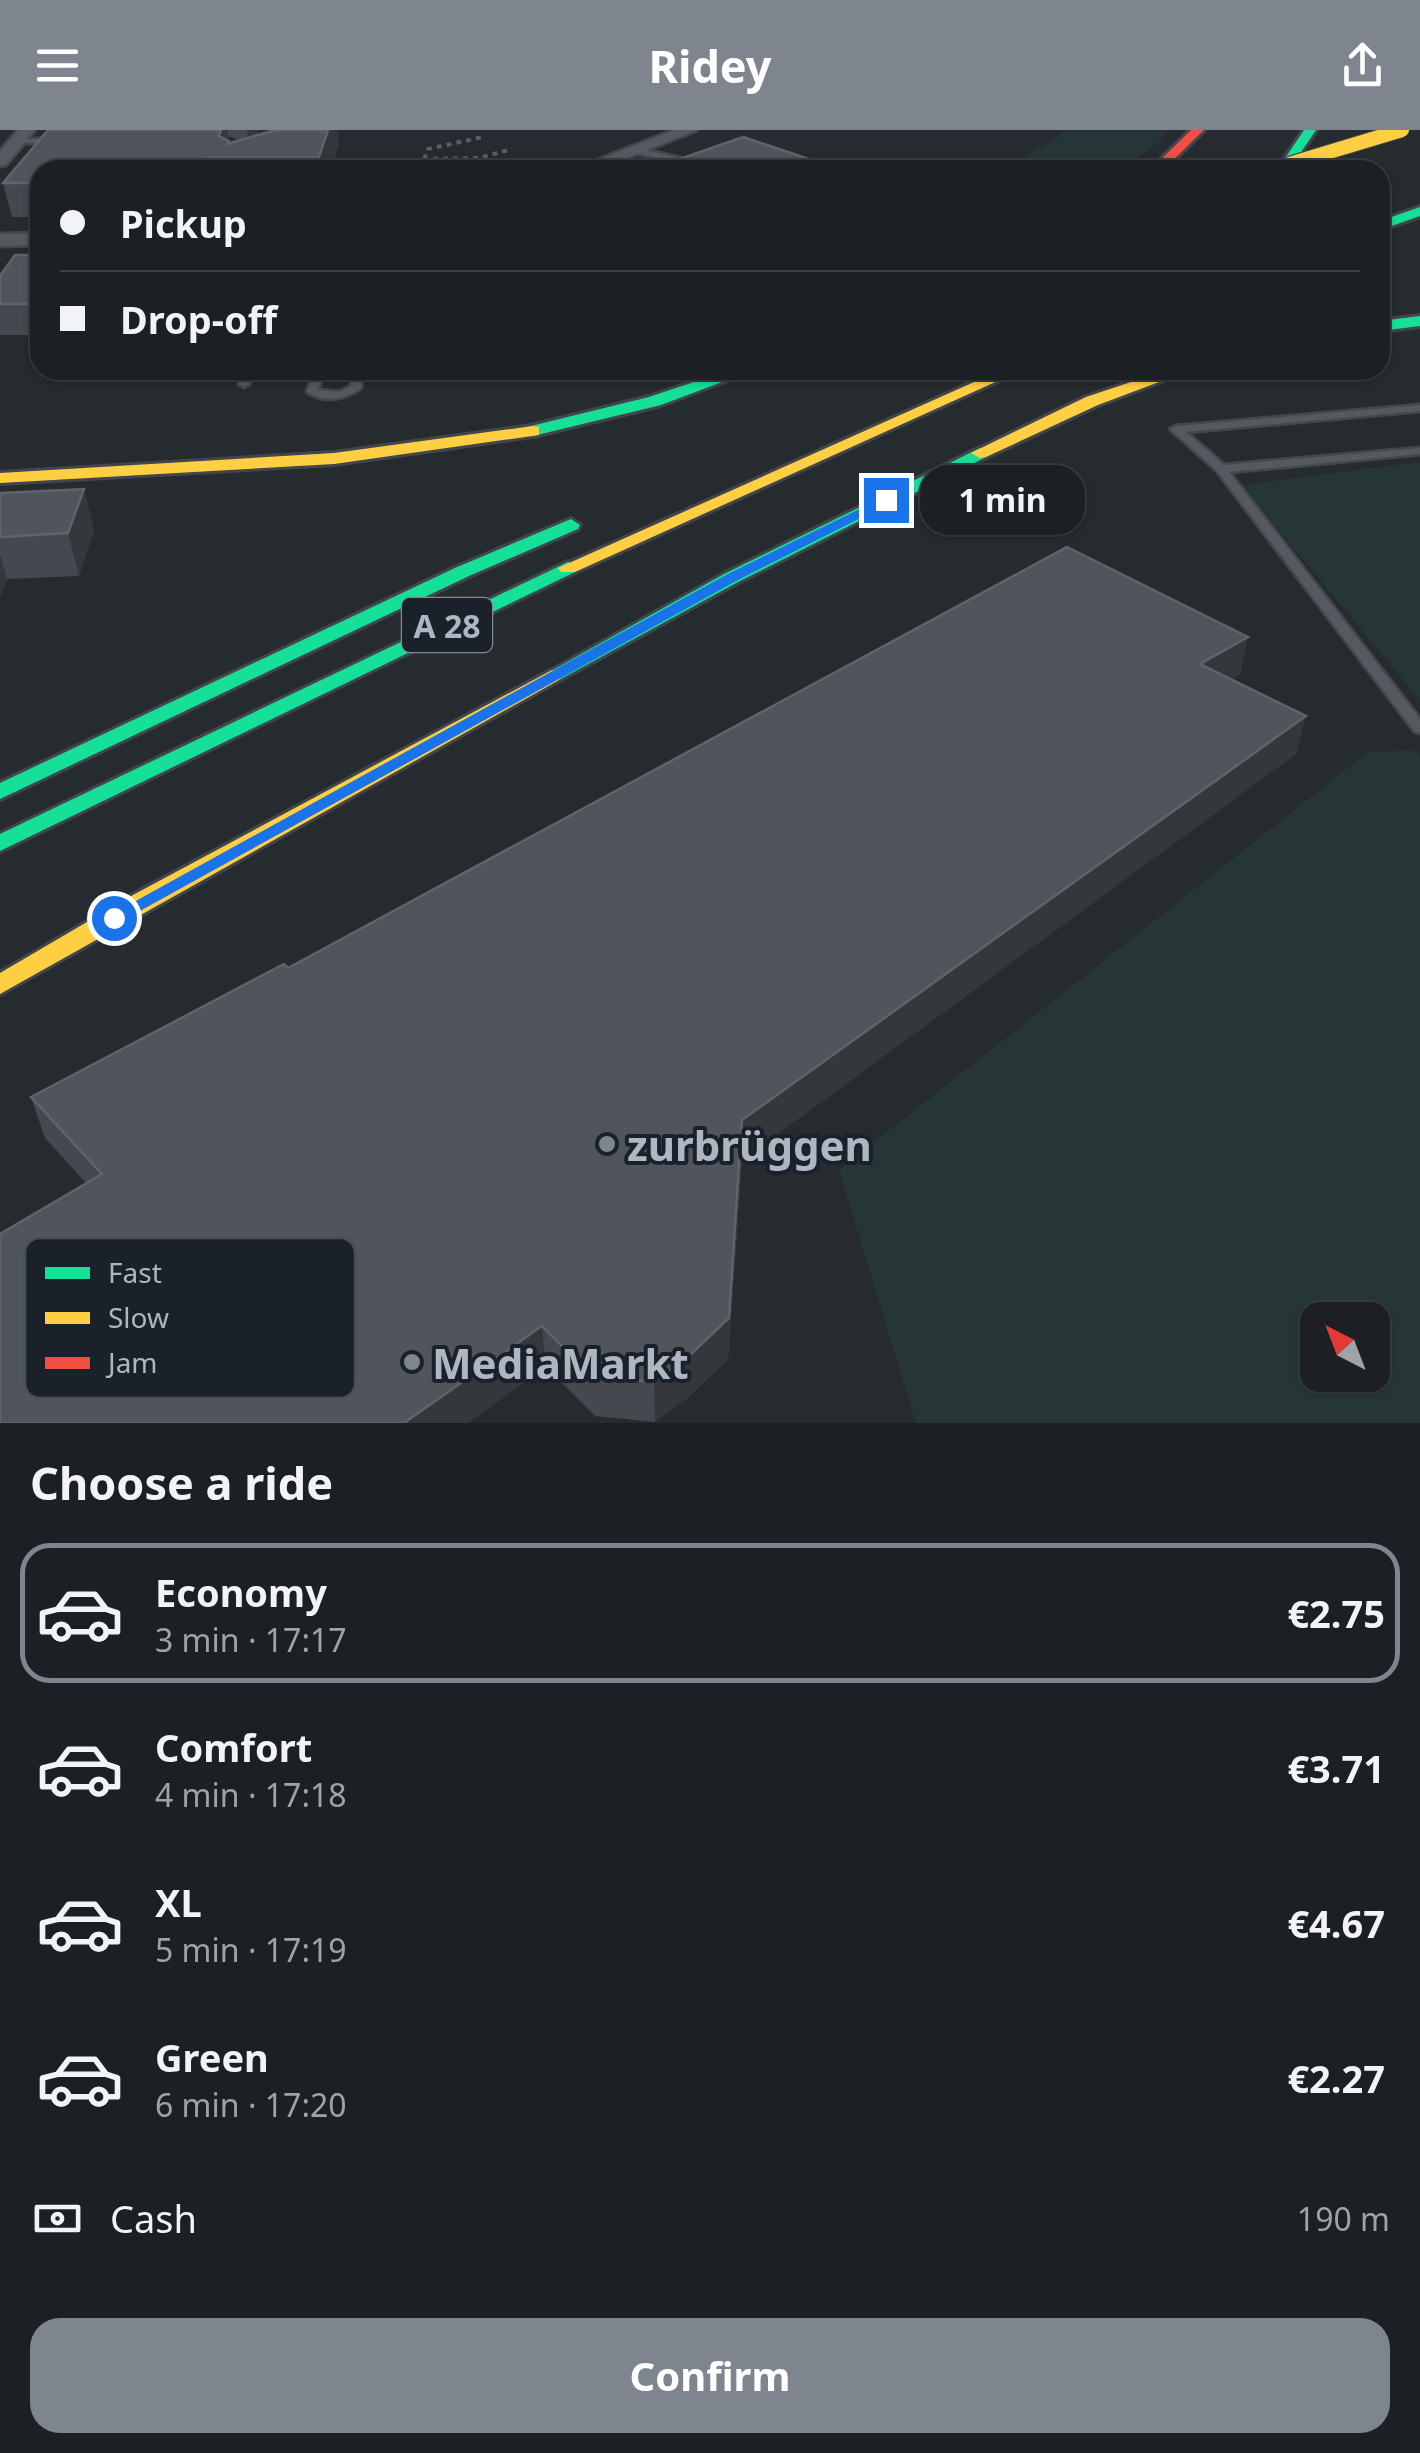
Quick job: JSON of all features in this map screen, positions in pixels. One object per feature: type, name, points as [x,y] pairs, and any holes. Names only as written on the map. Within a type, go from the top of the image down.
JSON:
[{"type":"highway","points":[[1166,160],[1198,130]]},
{"type":"highway","points":[[1290,160],[1310,130]]},
{"type":"highway","points":[[1303,160],[1402,130]]},
{"type":"highway","points":[[1393,196],[1420,187]]},
{"type":"highway","points":[[1390,222],[1420,212]]},
{"type":"highway","points":[[1390,324],[1420,320]]},
{"type":"highway","points":[[1390,333],[1420,331]]},
{"type":"highway","points":[[0,478],[232,469],[443,449],[598,418],[715,380]]},
{"type":"highway","name":"A 28","points":[[0,843],[536,582],[991,380]]},
{"type":"highway","points":[[0,985],[142,901],[731,578],[1012,436],[1092,401],[1154,380]]},
{"type":"highway","name":"A 28","points":[[0,792],[444,581],[591,517]]},
{"type":"street","points":[[610,160],[689,130]]},
{"type":"street","points":[[0,160],[22,135]]},
{"type":"street","points":[[0,240],[30,240]]},
{"type":"lane","points":[[22,135],[76,141]]},
{"type":"lane","points":[[637,151],[653,160]]},
{"type":"lane","points":[[244,384],[245,380]]},
{"type":"lane","points":[[316,380],[312,392],[324,396],[356,388],[356,380]]},
{"type":"lane","points":[[1420,408],[1176,429],[1221,469],[1420,729]]},
{"type":"lane","points":[[1221,469],[1420,450]]},
{"type":"path","points":[[483,137],[428,150],[424,159],[479,158],[512,148]]},
{"type":"shaded area","points":[[1065,130],[1168,130],[1135,160],[1030,160],[1024,156],[1054,141]]},
{"type":"shaded area","points":[[1420,462],[1420,700],[1241,485]]},
{"type":"shaded area","points":[[1414,750],[1420,757],[1420,1423],[916,1423],[839,1170],[1368,752]]},
{"type":"building","points":[[48,130],[221,130],[219,136],[229,141],[227,144],[275,130],[328,130],[319,157],[30,160],[30,183],[3,183]]},
{"type":"building","points":[[743,137],[812,160],[677,160]]},
{"type":"building","points":[[15,255],[30,255],[30,304],[0,304],[0,276]]},
{"type":"building","points":[[84,489],[68,533],[0,537],[0,493]]},
{"type":"building","points":[[1067,547],[1248,637],[1200,664],[1306,716],[742,1120],[729,1318],[654,1382],[592,1376],[542,1326],[404,1423],[0,1423],[0,1234],[102,1174],[31,1097],[284,964],[288,968]]},
{"type":"traffic: fast","points":[[1290,160],[1310,130]]},
{"type":"traffic: fast","points":[[1390,222],[1420,211]]},
{"type":"traffic: fast","points":[[1390,325],[1420,321]]},
{"type":"traffic: fast","points":[[533,431],[655,401],[717,380]]},
{"type":"traffic: fast","points":[[552,676],[731,578],[980,453]]},
{"type":"traffic: fast","points":[[0,792],[462,572],[571,525]]},
{"type":"traffic: fast","points":[[0,843],[568,568]]},
{"type":"traffic: slow","points":[[1302,160],[1402,130]]},
{"type":"traffic: slow","points":[[568,568],[991,380]]},
{"type":"traffic: slow","points":[[980,453],[1092,401],[1154,380]]},
{"type":"traffic: slow","points":[[0,478],[334,459],[533,431]]},
{"type":"traffic: slow","points":[[0,985],[142,901],[552,676]]},
{"type":"traffic: jam","points":[[1166,160],[1198,130]]},
{"type":"place","name":"zurbrüggen","points":[[607,1144]]},
{"type":"place","name":"MediaMarkt","points":[[412,1362]]},
{"type":"route","points":[[114,918],[731,578],[886,500]]}]
